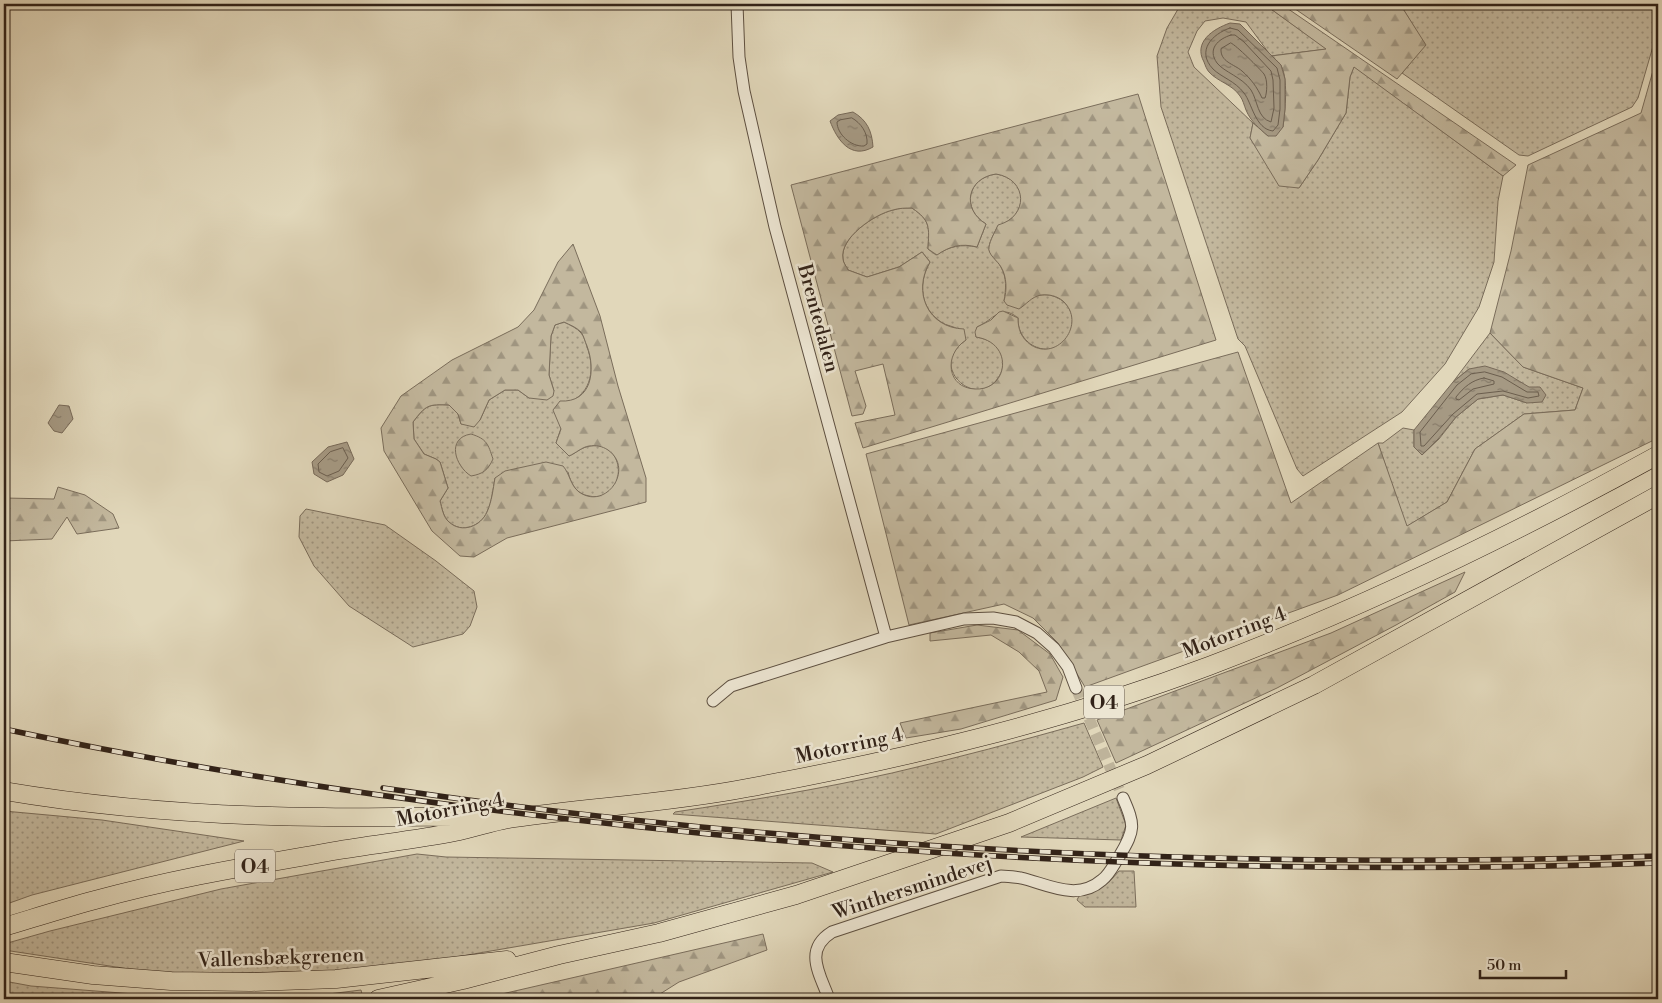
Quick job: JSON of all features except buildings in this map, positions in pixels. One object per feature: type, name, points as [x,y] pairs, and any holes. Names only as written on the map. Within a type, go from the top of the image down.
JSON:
[{"type":"highway","name":"Motorring 4","points":[[4,927],[98,899],[218,872],[455,832],[509,819],[743,789],[875,762],[983,737],[1102,702],[1207,667],[1337,615],[1534,522],[1658,455]]},
{"type":"highway","points":[[378,999],[659,933],[796,895],[1009,823],[1147,765],[1314,685],[1658,495]]},
{"type":"highway","points":[[4,791],[119,807],[218,815],[326,817],[450,816],[509,819]]},
{"type":"highway","name":"Vallensbækgrenen","points":[[4,962],[93,975],[171,981],[251,982],[336,979],[559,955]]},
{"type":"street","name":"Brentedalen","points":[[737,4],[739,57],[744,91],[775,227],[886,637]]},
{"type":"street","points":[[713,702],[732,686],[886,637],[964,619],[993,618],[1016,622],[1036,633],[1054,648],[1068,667],[1076,688]]},
{"type":"street","name":"Winthersmindevej","points":[[829,999],[816,964],[815,954],[818,945],[832,932],[1001,876],[1021,878],[1054,889],[1072,891],[1090,887],[1100,882],[1108,874],[1131,837],[1131,816],[1124,798]]},
{"type":"green space","points":[[1181,4],[1264,4],[1327,49],[1271,56],[1246,22],[1223,18],[1205,21],[1197,31],[1188,52],[1194,67],[1253,123],[1250,138],[1260,153],[1299,188],[1346,113],[1350,77],[1354,66],[1503,176],[1498,201],[1494,262],[1479,307],[1445,364],[1402,412],[1303,476],[1297,469],[1245,346],[1238,339],[1161,107],[1157,56],[1167,28]]},
{"type":"green space","points":[[1264,4],[1281,4],[1516,165],[1503,176],[1354,67],[1350,77],[1346,113],[1318,160],[1299,188],[1279,186],[1250,138],[1253,123],[1268,136],[1283,127],[1286,94],[1285,77],[1280,64],[1271,56],[1326,49]]},
{"type":"green space","points":[[1288,4],[1400,4],[1426,45],[1397,79]]},
{"type":"green space","points":[[1400,4],[1651,4],[1658,16],[1658,29],[1638,98],[1632,107],[1528,156],[1519,155],[1402,73],[1425,45]]},
{"type":"green space","points":[[1658,53],[1658,438],[1338,595],[1085,687],[1058,643],[1033,618],[1004,604],[909,625],[866,454],[1238,352],[1291,503],[1378,443],[1407,526],[1447,502],[1475,449],[1524,414],[1575,410],[1583,388],[1523,367],[1490,333],[1511,251],[1528,165],[1641,113]]},
{"type":"green space","points":[[1138,94],[1216,340],[863,448],[855,423],[895,415],[883,364],[855,371],[866,406],[863,414],[852,416],[791,185]],"holes":[[[996,174],[1007,177],[1019,190],[1021,198],[1019,207],[1008,221],[998,225],[990,242],[989,250],[1001,267],[1004,275],[1006,288],[1004,301],[1007,305],[1019,309],[1041,295],[1056,297],[1063,301],[1070,310],[1071,329],[1066,338],[1059,344],[1051,348],[1041,349],[1031,345],[1022,336],[1019,330],[1018,318],[1003,311],[999,312],[991,320],[977,327],[975,332],[976,337],[989,341],[997,348],[1002,357],[1000,375],[995,383],[986,388],[975,389],[959,383],[951,370],[954,354],[966,340],[964,329],[951,327],[941,322],[927,306],[923,296],[923,285],[925,273],[930,262],[922,252],[899,267],[867,277],[848,270],[843,260],[843,251],[852,235],[868,222],[886,212],[907,208],[912,208],[926,221],[928,225],[928,249],[937,255],[946,249],[956,246],[977,247],[986,224],[978,218],[973,210],[971,195],[979,181],[986,177]]]},
{"type":"green space","points":[[996,174],[1007,177],[1015,183],[1021,198],[1020,206],[1015,214],[1008,221],[998,226],[989,247],[990,252],[1003,271],[1006,288],[1004,301],[1022,307],[1030,299],[1040,295],[1049,295],[1058,298],[1066,304],[1071,312],[1072,322],[1070,333],[1064,342],[1048,349],[1039,348],[1024,338],[1019,329],[1018,318],[1006,312],[997,314],[977,327],[976,337],[988,340],[995,345],[1002,356],[1003,362],[998,378],[989,387],[978,390],[968,387],[959,381],[953,372],[951,362],[955,350],[966,340],[959,330],[941,322],[934,316],[925,302],[923,295],[924,278],[930,262],[922,252],[899,267],[867,277],[848,270],[843,260],[843,251],[852,235],[868,222],[886,212],[907,208],[912,208],[926,221],[928,225],[928,249],[936,255],[956,246],[977,247],[986,224],[978,218],[973,210],[971,195],[979,181]]},
{"type":"green space","points":[[573,244],[600,316],[618,386],[646,478],[646,502],[507,538],[474,557],[460,556],[432,531],[384,451],[381,428],[401,396],[452,360],[518,327],[534,310],[558,262]],"holes":[[[564,322],[577,329],[583,335],[590,355],[591,374],[585,391],[579,397],[560,401],[553,410],[561,429],[556,443],[569,456],[589,446],[599,446],[608,450],[616,458],[619,467],[618,477],[614,485],[607,492],[599,496],[589,496],[576,489],[563,466],[546,462],[505,471],[495,478],[489,508],[484,517],[471,527],[454,526],[445,518],[440,501],[448,488],[440,462],[424,454],[414,439],[413,422],[421,412],[432,405],[449,405],[458,414],[461,424],[474,427],[480,420],[489,400],[505,390],[518,390],[529,398],[547,400],[553,396],[554,391],[549,375],[551,336],[555,325]]]},
{"type":"green space","points":[[564,322],[578,330],[583,336],[591,363],[591,371],[590,379],[583,392],[570,402],[556,443],[569,456],[590,446],[603,447],[612,452],[617,461],[618,472],[616,482],[611,491],[602,496],[589,496],[577,491],[568,472],[495,478],[490,504],[484,517],[471,527],[454,526],[445,518],[440,501],[448,488],[440,462],[424,454],[414,439],[413,422],[421,412],[432,405],[450,405],[458,414],[461,424],[480,420],[489,400],[505,390],[518,390],[529,398],[554,391],[549,375],[551,336],[555,325]]},
{"type":"green space","points":[[1490,333],[1523,367],[1583,388],[1575,410],[1524,414],[1475,449],[1447,502],[1406,527],[1378,443],[1383,443],[1403,428],[1414,430],[1414,447],[1422,455],[1439,439],[1456,417],[1478,399],[1503,395],[1527,403],[1529,388],[1518,381],[1469,369],[1453,382]]},
{"type":"green space","points":[[471,434],[486,443],[493,459],[485,471],[471,476],[457,459],[456,446],[463,437]]},
{"type":"green space","points":[[58,487],[85,495],[113,514],[119,528],[77,534],[67,517],[52,539],[4,541],[4,498],[54,499]]},
{"type":"green space","points":[[306,509],[385,525],[436,561],[474,591],[477,607],[470,626],[463,634],[413,647],[349,606],[314,566],[299,537],[300,516]]},
{"type":"green space","points":[[1465,572],[1455,592],[1396,625],[1277,688],[1116,763],[1097,720],[1331,633]]},
{"type":"green space","points":[[977,625],[1018,630],[1050,654],[1063,677],[1056,700],[961,729],[906,738],[900,723],[1047,692],[1039,671],[1019,652],[991,635],[930,641],[930,633]]},
{"type":"green space","points":[[1084,723],[1103,767],[1083,777],[936,834],[673,814],[675,812],[784,794],[892,773]]},
{"type":"green space","points":[[1116,798],[1126,825],[1121,840],[1021,837]]},
{"type":"green space","points":[[4,811],[102,820],[244,841],[32,895],[4,905]]},
{"type":"green space","points":[[417,854],[446,857],[812,863],[833,872],[654,923],[386,969],[169,975],[4,950],[4,944],[50,931],[221,889]]},
{"type":"green space","points":[[1119,871],[1134,871],[1136,907],[1085,907],[1077,900],[1079,896],[1106,883]]},
{"type":"green space","points":[[763,934],[767,950],[679,982],[652,999],[480,999]]},
{"type":"green space","points":[[4,981],[31,986],[186,998],[304,997],[361,990],[362,994],[335,999],[4,999]]},
{"type":"water","points":[[1230,23],[1240,24],[1281,65],[1285,79],[1285,109],[1283,127],[1276,136],[1268,136],[1258,127],[1250,118],[1237,92],[1208,71],[1205,66],[1201,55],[1203,42],[1211,33]]},
{"type":"water","points":[[853,112],[868,126],[873,147],[858,151],[852,149],[846,146],[837,135],[830,121],[838,115]]},
{"type":"water","points":[[1485,366],[1504,372],[1529,387],[1540,387],[1546,395],[1542,402],[1527,403],[1503,395],[1478,399],[1456,417],[1422,455],[1414,447],[1414,430],[1453,382],[1469,369]]},
{"type":"water","points":[[59,405],[69,406],[73,419],[62,433],[54,431],[48,423]]},
{"type":"water","points":[[347,442],[354,459],[343,475],[327,482],[314,474],[312,462],[328,447]]},
{"type":"tunnel","points":[[1076,688],[1123,798]]},
{"type":"railway","points":[[4,729],[160,760],[316,786],[474,808],[759,839],[887,849],[1144,863],[1401,867],[1658,863]]},
{"type":"railway","points":[[383,788],[541,809],[700,827],[859,840],[1019,850],[1179,857],[1339,860],[1498,860],[1658,856]]}]
